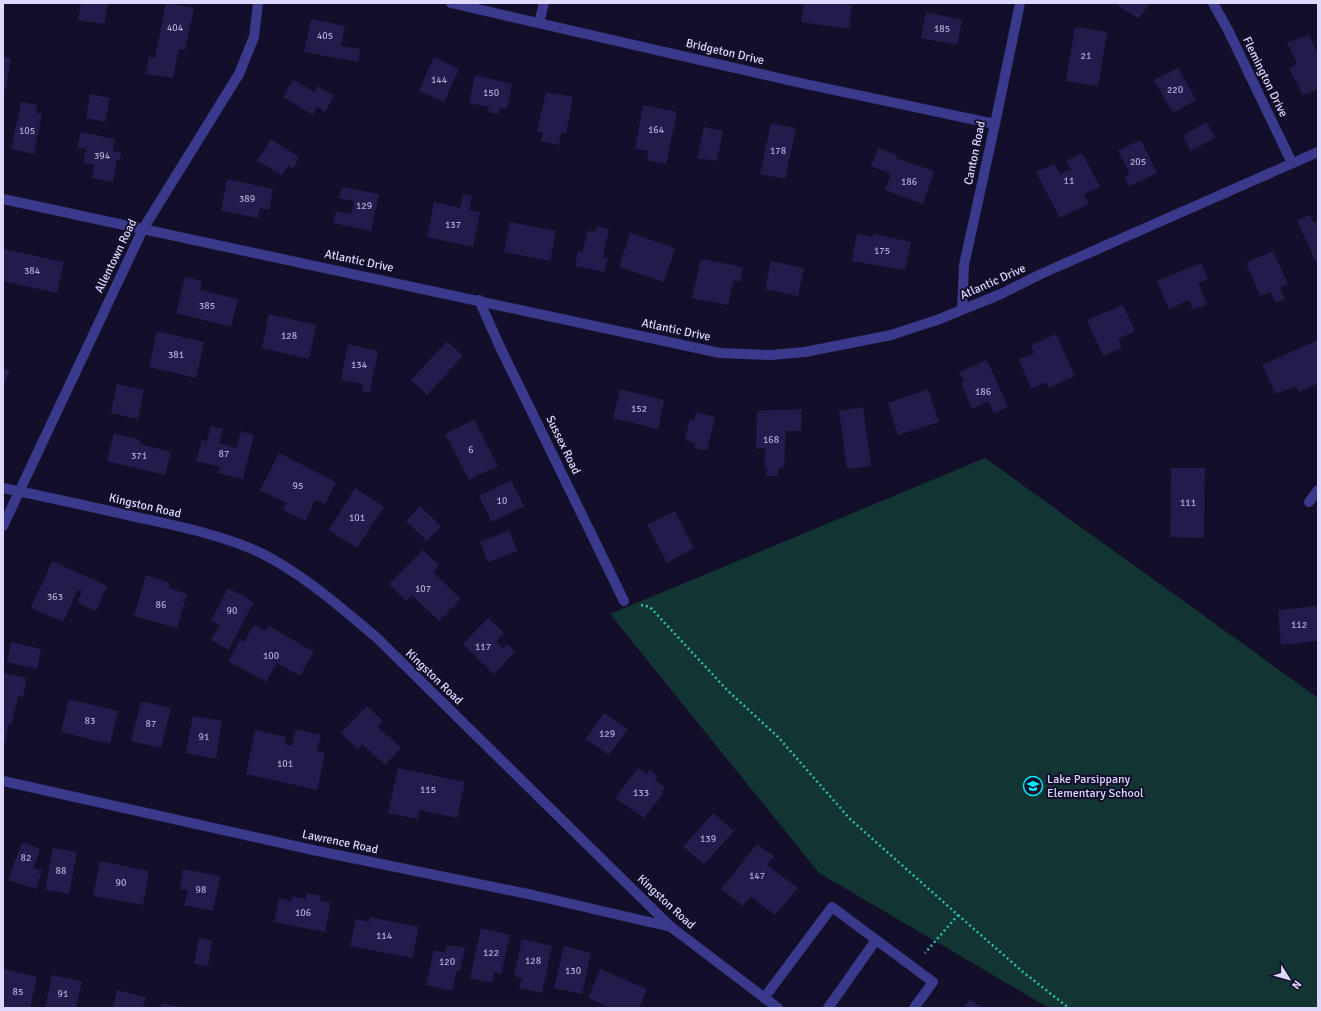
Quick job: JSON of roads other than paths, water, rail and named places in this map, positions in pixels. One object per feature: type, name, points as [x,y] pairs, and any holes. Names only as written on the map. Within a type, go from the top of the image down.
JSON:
[{"type":"street","name":"Allentown Road","points":[[3,526],[18,491],[144,229],[239,74],[254,37],[258,3]]},
{"type":"street","name":"Bridgeton Drive","points":[[451,3],[796,82],[995,124]]},
{"type":"street","points":[[539,23],[544,3]]},
{"type":"street","name":"Canton Road","points":[[962,310],[964,265],[1020,3]]},
{"type":"street","name":"Flemington Drive","points":[[1213,3],[1228,30],[1292,163]]},
{"type":"street","name":"Atlantic Drive","points":[[3,198],[720,353],[771,355],[805,352],[891,335],[937,320],[1001,294],[1041,274],[1318,152]]},
{"type":"street","name":"Sussex Road","points":[[479,300],[500,347],[624,601]]},
{"type":"street","name":"Kingston Road","points":[[3,488],[171,525],[230,541],[261,554],[296,574],[334,602],[376,637],[671,927],[778,1008]]},
{"type":"street","points":[[1309,502],[1318,490]]},
{"type":"street","name":"Lawrence Road","points":[[3,781],[313,850],[533,895],[671,927]]},
{"type":"street","points":[[764,998],[832,907],[933,982],[914,1008]]},
{"type":"street","points":[[828,1008],[876,940]]},
{"type":"place","name":"Lake Parsippany Elementary School","points":[[1033,786]]}]
